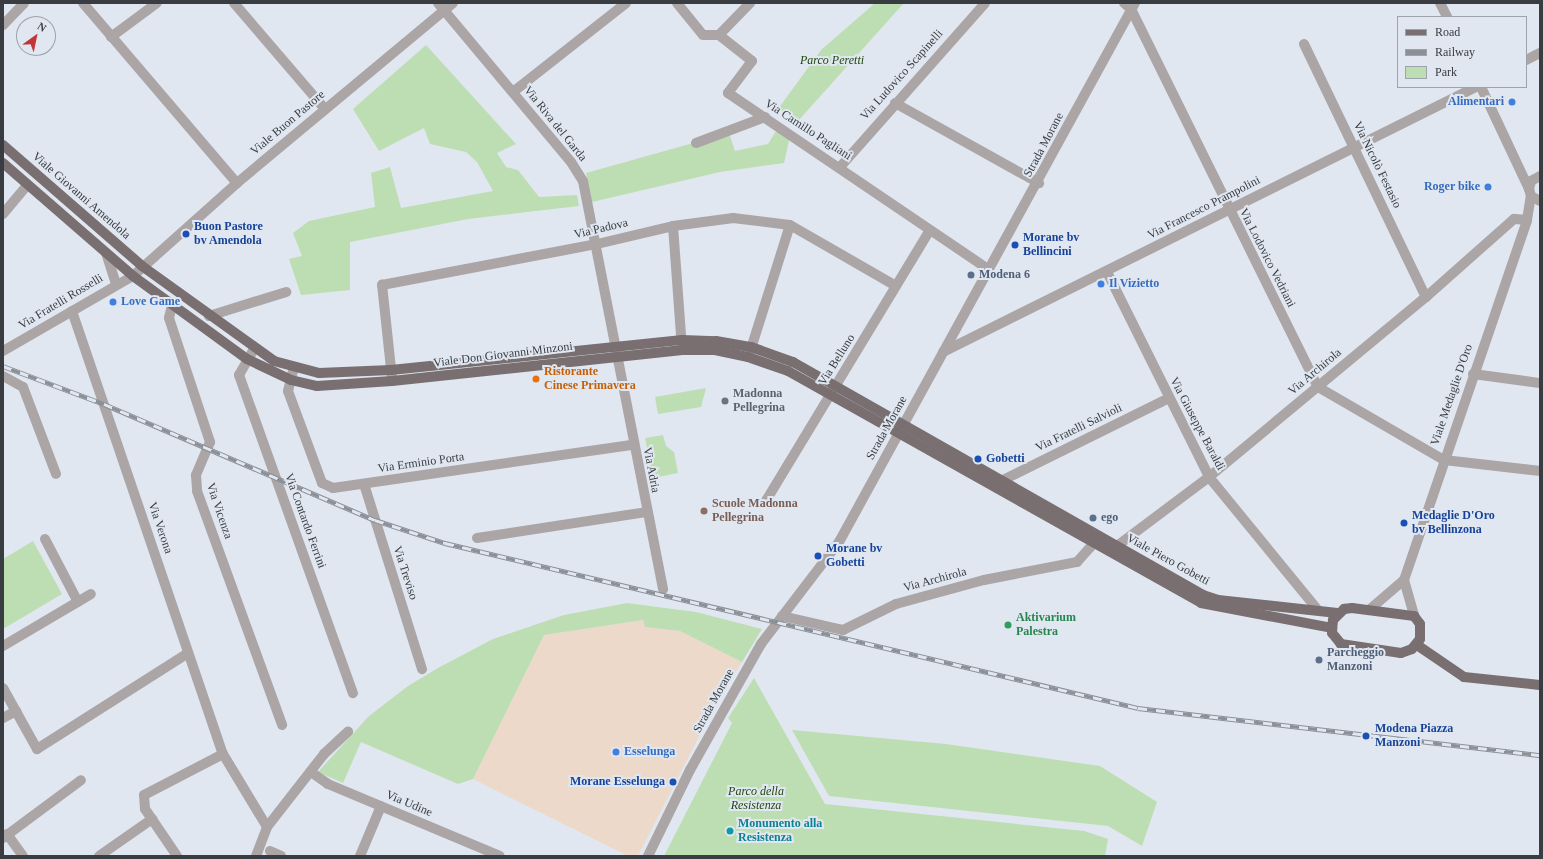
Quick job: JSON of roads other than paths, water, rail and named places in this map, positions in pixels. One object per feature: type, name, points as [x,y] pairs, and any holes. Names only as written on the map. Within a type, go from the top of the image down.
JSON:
[{"type":"main road","name":"Viale Giovanni Amendola","points":[[3,144],[142,266]]},
{"type":"main road","points":[[3,163],[133,276]]},
{"type":"main road","name":"Viale Don Giovanni Minzoni","points":[[142,266],[254,349],[294,367],[319,373],[391,370],[682,345],[715,350],[750,352],[904,424]]},
{"type":"main road","name":"Viale Don Giovanni Minzoni","points":[[133,276],[247,359],[291,380],[317,386],[392,381],[617,350]]},
{"type":"main road","name":"Viale Don Giovanni Minzoni","points":[[834,391],[898,433]]},
{"type":"main road","name":"Viale Piero Gobetti","points":[[904,424],[1186,587],[1218,600],[1338,613],[1344,609],[1369,610],[1414,616]]},
{"type":"main road","name":"Viale Piero Gobetti","points":[[898,433],[1093,544],[1201,603],[1332,628]]},
{"type":"main road","points":[[1338,613],[1332,628],[1334,638],[1350,647],[1401,653],[1417,645],[1421,630],[1414,616]]},
{"type":"main road","points":[[1417,645],[1464,676],[1540,685]]},
{"type":"street","points":[[3,25],[24,3]]},
{"type":"street","points":[[82,3],[237,183]]},
{"type":"street","points":[[111,37],[157,3]]},
{"type":"street","points":[[234,3],[325,110]]},
{"type":"street","name":"Viale Buon Pastore","points":[[133,276],[142,266],[237,183],[325,110],[441,7],[453,3]]},
{"type":"street","points":[[513,92],[626,3]]},
{"type":"street","name":"Via Camillo Pagliani","points":[[677,3],[703,35],[718,35],[752,61],[728,93],[840,166],[988,269]]},
{"type":"street","points":[[718,35],[750,3]]},
{"type":"street","name":"Via Ludovico Scapinelli","points":[[840,166],[985,3]]},
{"type":"street","points":[[1440,3],[1446,16]]},
{"type":"street","name":"Strada Morane","points":[[648,856],[728,700],[761,644],[839,542],[988,269],[1039,183],[1130,5]]},
{"type":"street","name":"Via Lodovico Vedriani","points":[[1130,5],[1228,210],[1318,387]]},
{"type":"street","name":"Via Riva del Garda","points":[[441,7],[513,92],[583,180],[617,350]]},
{"type":"street","name":"Via Nicolò Festasio","points":[[1304,44],[1426,297]]},
{"type":"street","points":[[1527,60],[1540,53]]},
{"type":"street","name":"Via Francesco Prampolini","points":[[943,352],[1107,272],[1474,88]]},
{"type":"street","points":[[1481,88],[1514,162],[1533,195]]},
{"type":"street","points":[[895,103],[1039,183]]},
{"type":"street","points":[[696,143],[765,117]]},
{"type":"street","points":[[1514,162],[1538,177],[1533,195]]},
{"type":"street","points":[[3,214],[28,185]]},
{"type":"street","name":"Viale Medaglie D'Oro","points":[[1404,580],[1473,374],[1527,220],[1533,195]]},
{"type":"street","name":"Viale Medaglie D'Oro","points":[[1527,220],[1540,204]]},
{"type":"street","name":"Via Padova","points":[[391,370],[382,285],[597,244],[673,226],[733,218],[790,225],[896,286]]},
{"type":"street","name":"Via Archirola","points":[[1117,546],[1209,477],[1426,297],[1514,219],[1527,220]]},
{"type":"street","points":[[750,352],[790,225]]},
{"type":"street","points":[[673,226],[682,345]]},
{"type":"street","name":"Via Belluno","points":[[764,504],[834,391],[930,230]]},
{"type":"street","points":[[106,253],[116,284]]},
{"type":"street","name":"Via Giuseppe Baraldi","points":[[1107,272],[1167,399],[1209,477],[1318,610]]},
{"type":"street","name":"Via Fratelli Rosselli","points":[[4,350],[116,284],[133,276]]},
{"type":"street","points":[[209,316],[286,292]]},
{"type":"street","name":"Via Vicenza","points":[[172,304],[169,318],[210,442],[196,475],[197,491],[282,725]]},
{"type":"street","name":"Via Verona","points":[[72,311],[223,754],[267,827]]},
{"type":"street","points":[[247,359],[254,349]]},
{"type":"street","name":"Via Adria","points":[[617,350],[646,512],[663,589]]},
{"type":"street","name":"Via Contardo Ferrini","points":[[247,359],[239,375],[353,693]]},
{"type":"street","points":[[291,380],[294,367]]},
{"type":"street","points":[[391,370],[392,381]]},
{"type":"street","points":[[1473,374],[1540,383]]},
{"type":"street","points":[[3,376],[23,387],[56,474]]},
{"type":"street","name":"Via Erminio Porta","points":[[291,380],[288,391],[322,484],[333,488],[634,444]]},
{"type":"street","points":[[1318,387],[1444,460],[1540,471]]},
{"type":"street","name":"Via Fratelli Salvioli","points":[[1003,480],[1167,399]]},
{"type":"street","points":[[998,490],[1003,480]]},
{"type":"street","name":"Via Treviso","points":[[364,484],[422,669]]},
{"type":"street","points":[[476,538],[646,512]]},
{"type":"street","points":[[45,539],[78,602]]},
{"type":"street","name":"Via Archirola","points":[[782,616],[843,630],[896,604],[984,580],[1077,562],[1093,544]]},
{"type":"street","points":[[1369,610],[1404,580],[1414,616]]},
{"type":"street","points":[[3,646],[91,594]]},
{"type":"street","points":[[3,688],[37,749],[188,653]]},
{"type":"street","points":[[3,718],[16,711]]},
{"type":"street","points":[[256,856],[267,827],[311,772],[348,732]]},
{"type":"street","points":[[172,854],[143,805],[144,795],[223,754]]},
{"type":"street","name":"Via Udine","points":[[311,772],[328,784],[500,856]]},
{"type":"street","points":[[22,856],[5,836],[82,780]]},
{"type":"street","points":[[360,856],[381,806]]},
{"type":"street","points":[[99,856],[152,819]]},
{"type":"street","points":[[270,851],[281,856]]},
{"type":"railway","points":[[3,366],[104,404],[375,520],[445,543],[1138,708],[1540,755]]},
{"type":"place","name":"Alimentari","points":[[1512,102]]},
{"type":"place","name":"Roger bike","points":[[1488,187]]},
{"type":"place","name":"Buon Pastore bv Amendola","points":[[186,234]]},
{"type":"place","name":"Morane bv Bellincini","points":[[1015,245]]},
{"type":"place","name":"Modena 6","points":[[971,275]]},
{"type":"place","name":"Il Vizietto","points":[[1101,284]]},
{"type":"place","name":"Love Game","points":[[113,302]]},
{"type":"place","name":"Ristorante Cinese Primavera","points":[[536,379]]},
{"type":"place","name":"Madonna Pellegrina","points":[[725,401]]},
{"type":"place","name":"Gobetti","points":[[978,459]]},
{"type":"place","name":"Scuole Madonna Pellegrina","points":[[704,511]]},
{"type":"place","name":"ego","points":[[1093,518]]},
{"type":"place","name":"Medaglie D'Oro bv Bellinzona","points":[[1404,523]]},
{"type":"place","name":"Morane bv Gobetti","points":[[818,556]]},
{"type":"place","name":"Aktivarium Palestra","points":[[1008,625]]},
{"type":"place","name":"Parcheggio Manzoni","points":[[1319,660]]},
{"type":"place","name":"Modena Piazza Manzoni","points":[[1366,736]]},
{"type":"place","name":"Esselunga","points":[[616,752]]},
{"type":"place","name":"Morane Esselunga","points":[[673,782]]},
{"type":"place","name":"Monumento alla Resistenza","points":[[730,831]]},
{"type":"park label","name":"Parco Peretti","points":[[832,61]]},
{"type":"park label","name":"Parco della Resistenza","points":[[756,799]]}]
